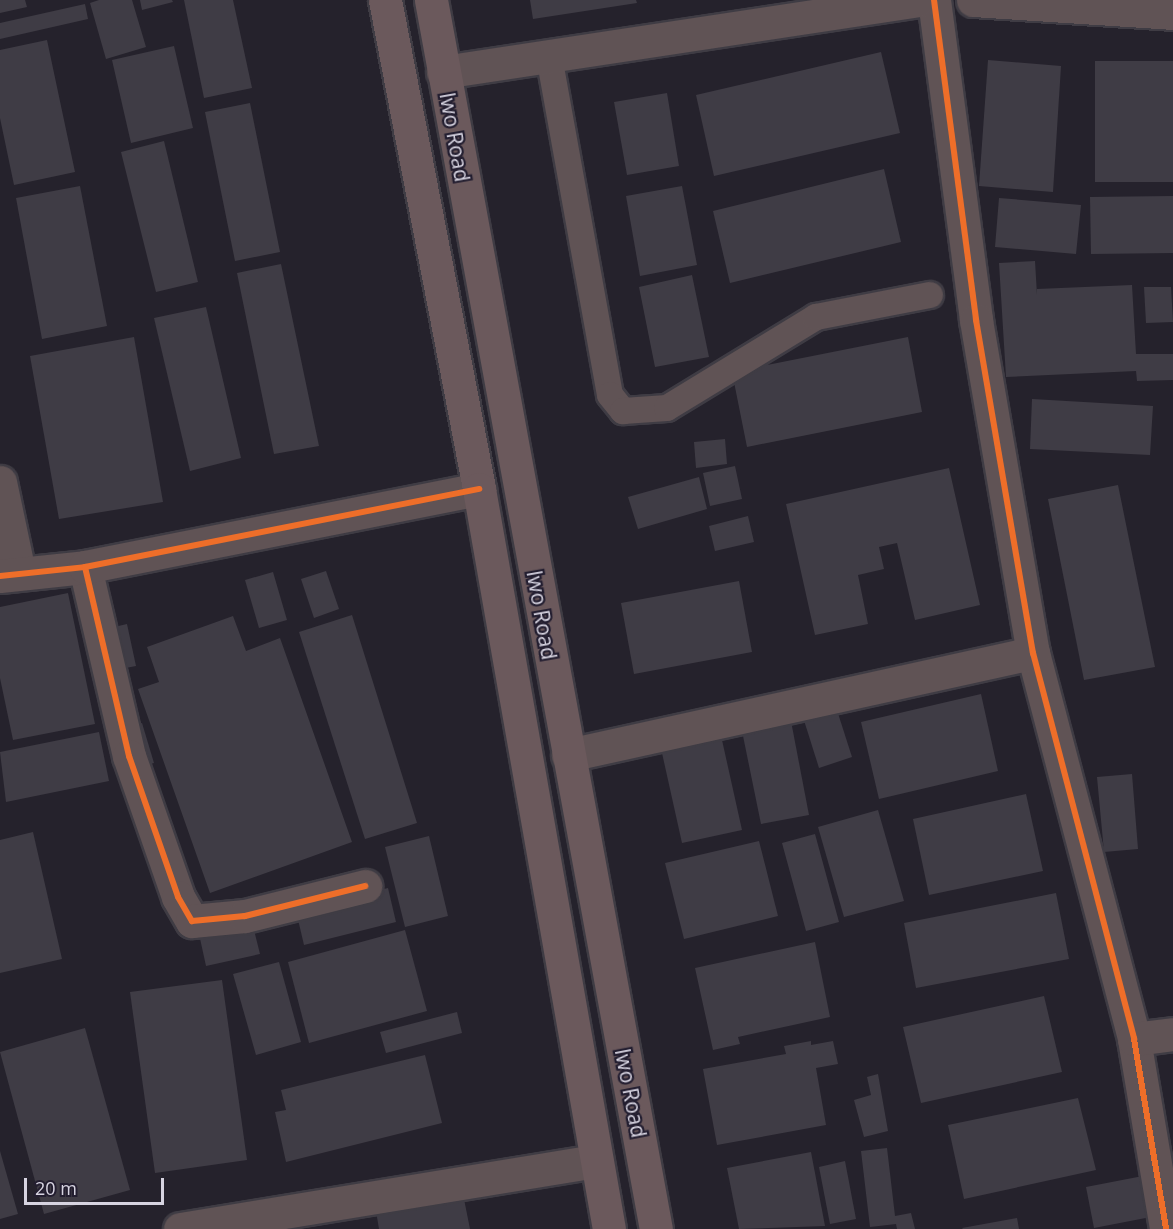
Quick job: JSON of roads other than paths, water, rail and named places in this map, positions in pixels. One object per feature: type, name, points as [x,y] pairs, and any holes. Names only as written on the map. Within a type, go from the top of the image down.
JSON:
[{"type":"highway","name":"Iwo Road","points":[[385,0],[479,489],[609,1229]]},
{"type":"highway","name":"Iwo Road","points":[[431,0],[656,1229]]},
{"type":"street","points":[[443,72],[916,0]]},
{"type":"street","points":[[934,0],[976,320],[1033,653],[1134,1039],[1166,1229]]},
{"type":"street","points":[[974,0],[1173,13]]},
{"type":"street","points":[[0,482],[9,574],[85,567],[479,489]]},
{"type":"street","points":[[85,567],[129,756],[178,897],[192,921],[245,916],[365,886]]},
{"type":"street","points":[[568,755],[1033,653]]},
{"type":"street","points":[[1134,1039],[1173,1034]]},
{"type":"street","points":[[180,1229],[596,1161]]},
{"type":"lane","points":[[549,56],[610,395],[623,411],[667,408],[816,318],[930,295]]}]
